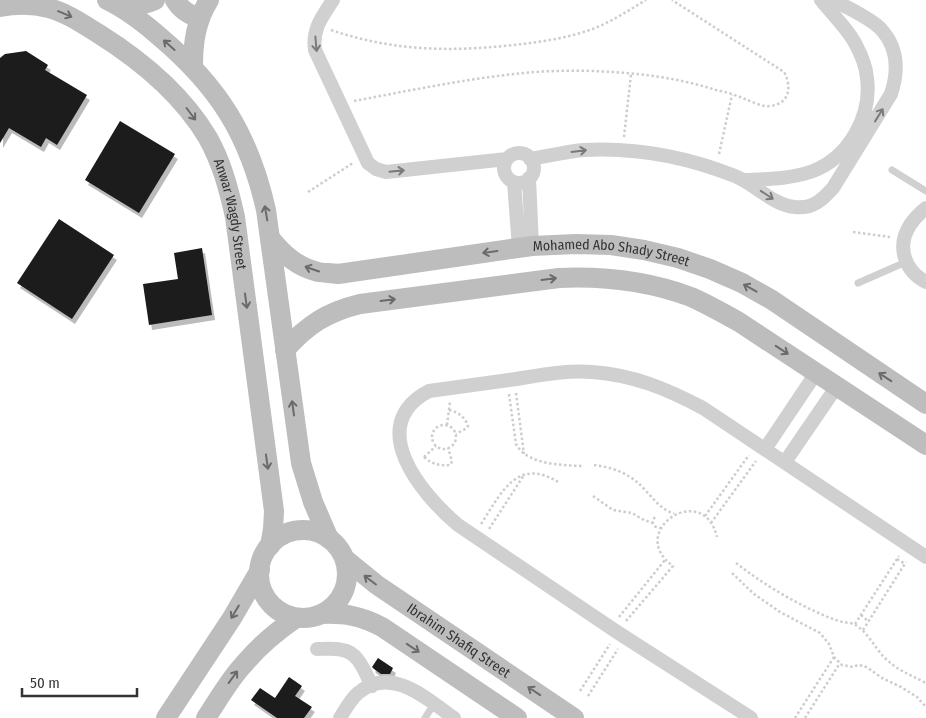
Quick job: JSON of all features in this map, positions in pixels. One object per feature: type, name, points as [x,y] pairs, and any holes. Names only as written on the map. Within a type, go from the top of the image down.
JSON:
[{"type":"street","points":[[112,2],[133,6],[156,0]]},
{"type":"street","points":[[175,0],[185,12],[192,16],[204,9]]},
{"type":"street","points":[[333,0],[315,34],[315,50],[368,163],[376,169],[386,172],[507,159],[519,153],[527,156],[534,169],[530,178],[526,247]]},
{"type":"street","points":[[745,180],[797,176],[815,170],[832,161],[846,148],[856,133],[864,115],[868,88],[863,60],[855,43],[821,0]]},
{"type":"street","points":[[530,159],[582,150],[622,150],[658,154],[715,168],[745,180],[779,203],[794,208],[809,206],[823,199],[834,188],[891,94],[896,80],[894,52],[888,39],[879,28],[868,20],[833,0]]},
{"type":"street","points":[[112,2],[143,23],[193,66],[224,106],[250,154],[260,183],[266,210],[301,463],[312,502],[329,539]]},
{"type":"street","name":"Anwar Wagdy Street","points":[[8,4],[27,4],[69,15],[125,51],[160,79],[178,98],[208,139],[229,189],[235,217],[274,511],[270,546]]},
{"type":"street","points":[[193,66],[193,46],[197,26],[204,9]]},
{"type":"street","points":[[220,165],[250,154]]},
{"type":"street","points":[[507,159],[504,168],[510,180],[522,182],[530,178]]},
{"type":"street","points":[[514,182],[526,247]]},
{"type":"street","points":[[926,208],[910,226],[904,239],[906,262],[911,271],[926,282]]},
{"type":"street","name":"Mohamed Abo Shady Street","points":[[270,238],[283,254],[299,265],[318,272],[338,274],[526,247],[576,244],[610,245],[678,258],[742,283],[772,300],[926,404]]},
{"type":"street","points":[[350,272],[355,305]]},
{"type":"street","name":"Mohamed Abo Shady Street","points":[[285,350],[310,325],[326,316],[355,305],[559,278],[612,278],[639,282],[691,297],[715,308],[926,445]]},
{"type":"street","points":[[751,718],[618,632],[458,525],[444,513],[420,484],[410,468],[400,443],[399,430],[408,406],[418,397],[429,391],[562,372],[592,372],[650,383],[677,394],[703,408],[916,550]]},
{"type":"street","points":[[761,447],[816,373]]},
{"type":"street","points":[[785,462],[836,386]]},
{"type":"street","points":[[166,718],[217,641],[260,570],[265,554],[270,546],[292,532],[304,530],[317,533],[329,539],[341,551],[344,559],[347,572],[346,585],[341,597],[332,607],[321,614]]},
{"type":"street","name":"Ibrahim Shafiq Street","points":[[344,559],[377,585],[574,718]]},
{"type":"street","points":[[260,570],[260,583],[265,596],[283,614],[296,618],[321,614],[352,615],[368,620],[382,627],[516,718]]},
{"type":"street","points":[[382,627],[386,614],[397,604],[403,602]]},
{"type":"street","points":[[206,718],[243,664],[259,647],[296,618]]},
{"type":"street","points":[[317,649],[344,650],[353,654],[359,660],[372,686]]},
{"type":"street","points":[[340,718],[351,701],[359,693],[367,687],[388,682],[407,686],[454,718]]},
{"type":"lane","points":[[892,170],[926,191]]},
{"type":"lane","points":[[858,282],[906,262]]},
{"type":"lane","points":[[425,718],[434,704]]},
{"type":"path","points":[[318,26],[345,35],[401,47],[449,50],[487,48],[543,42],[570,36],[621,16],[646,0]]},
{"type":"path","points":[[340,103],[473,79],[559,71],[631,74],[669,79],[715,89],[760,105],[778,104],[785,98],[789,89],[788,80],[784,72],[672,0]]},
{"type":"path","points":[[622,150],[631,74]]},
{"type":"path","points":[[715,168],[732,95]]},
{"type":"path","points":[[308,192],[364,156]]},
{"type":"path","points":[[854,232],[904,239]]},
{"type":"path","points":[[511,379],[524,454]]},
{"type":"path","points":[[511,379],[516,444],[518,448],[524,454],[537,460],[582,466]]},
{"type":"path","points":[[447,425],[453,388]]},
{"type":"path","points":[[449,410],[460,414],[468,426],[456,434]]},
{"type":"path","points":[[447,425],[456,434],[454,444],[448,448],[444,449],[433,443],[432,434],[438,426],[447,425]]},
{"type":"path","points":[[436,446],[424,457],[442,466],[452,463],[448,448]]},
{"type":"path","points":[[704,516],[761,447]]},
{"type":"path","points":[[711,523],[761,447]]},
{"type":"path","points":[[594,464],[626,474],[640,484],[670,513],[676,514]]},
{"type":"path","points":[[478,538],[504,489],[516,478],[537,473],[550,476],[560,483]]},
{"type":"path","points":[[478,538],[524,475]]},
{"type":"path","points":[[593,496],[613,510],[627,511],[652,523],[657,528],[661,528]]},
{"type":"path","points":[[588,696],[618,632],[673,566],[666,560],[659,548],[661,528],[670,517],[683,511],[690,511],[704,516],[711,523],[717,537]]},
{"type":"path","points":[[652,523],[655,517]]},
{"type":"path","points":[[855,624],[897,559],[916,550]]},
{"type":"path","points":[[863,630],[916,550]]},
{"type":"path","points":[[897,559],[905,564]]},
{"type":"path","points":[[580,691],[666,560]]},
{"type":"path","points":[[736,563],[770,587],[804,606],[839,621],[855,624],[863,630],[885,658],[898,669],[926,683]]},
{"type":"path","points":[[732,574],[754,594],[780,612],[820,633],[829,644],[834,657],[840,663],[853,667],[858,665],[868,668],[882,678],[918,697],[926,708]]},
{"type":"path","points":[[861,615],[868,621]]},
{"type":"path","points":[[795,718],[834,657]]},
{"type":"path","points":[[804,718],[840,663]]},
{"type":"path","points":[[827,668],[834,673]]},
{"type":"building","points":[[26,51],[48,65],[45,70],[87,95],[57,145],[46,138],[41,147],[9,128],[0,143],[0,58],[5,54]]},
{"type":"building","points":[[120,121],[175,154],[139,213],[85,180]]},
{"type":"building","points":[[59,219],[114,255],[72,319],[17,283]]},
{"type":"building","points":[[202,248],[212,315],[149,325],[143,284],[178,279],[174,253]]},
{"type":"building","points":[[378,658],[393,668],[390,674],[381,674],[372,667]]},
{"type":"building","points":[[289,677],[302,686],[295,696],[312,707],[304,718],[277,718],[251,700],[260,688],[275,698]]}]
